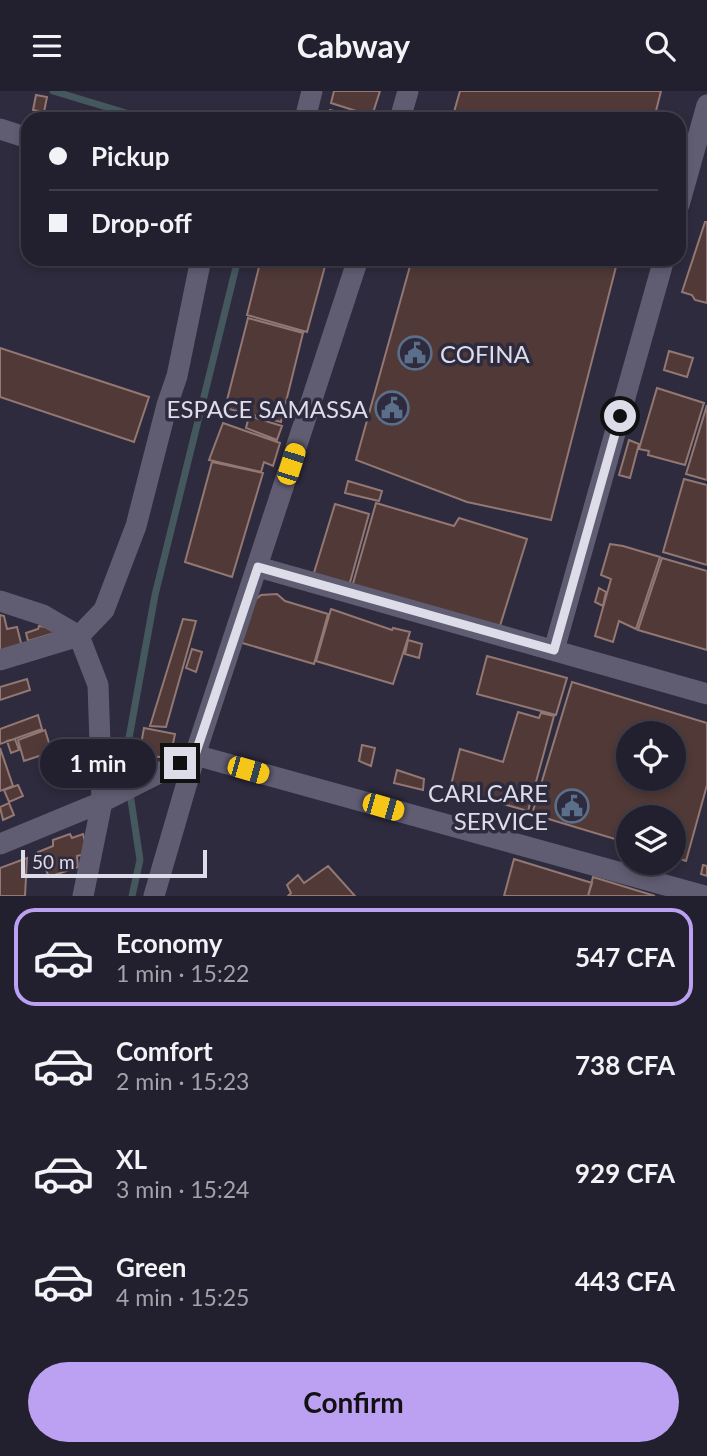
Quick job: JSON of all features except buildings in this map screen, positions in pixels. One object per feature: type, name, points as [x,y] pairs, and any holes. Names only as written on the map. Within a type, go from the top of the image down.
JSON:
[{"type":"street","points":[[306,112],[312,91]]},
{"type":"street","points":[[402,112],[408,91]]},
{"type":"street","points":[[686,180],[707,105]]},
{"type":"street","points":[[0,129],[21,136]]},
{"type":"street","points":[[0,660],[79,636],[104,610],[136,526],[177,376],[200,266]]},
{"type":"street","points":[[154,896],[188,759],[258,567],[356,266]]},
{"type":"street","points":[[554,650],[662,266]]},
{"type":"street","points":[[258,567],[707,694]]},
{"type":"street","points":[[0,601],[43,615],[79,636],[98,685],[102,802],[83,896]]},
{"type":"street","points":[[0,844],[102,802],[188,759],[705,896]]},
{"type":"waterway","points":[[53,91],[123,112]]},
{"type":"waterway","points":[[132,896],[140,860],[125,760],[155,595],[236,266]]},
{"type":"place","name":"COFINA","points":[[415,353]]},
{"type":"place","name":"ESPACE SAMASSA","points":[[392,408]]},
{"type":"place","name":"CARLCARE SERVICE","points":[[572,806]]},
{"type":"route","points":[[180,763],[195,755],[258,567],[554,650],[620,416]]}]
